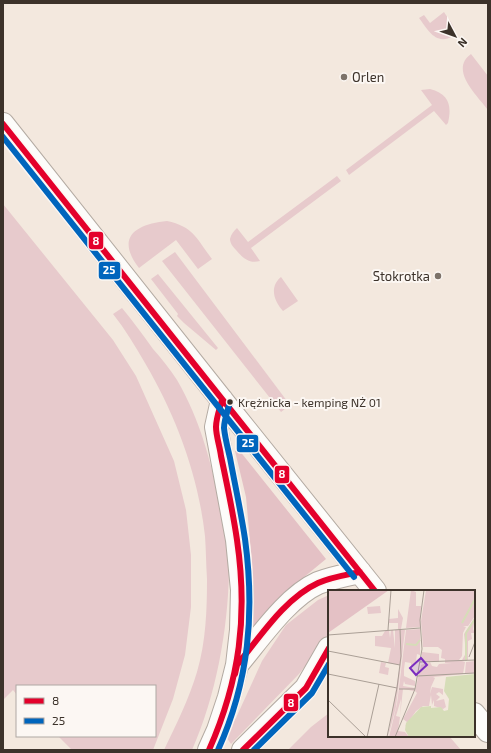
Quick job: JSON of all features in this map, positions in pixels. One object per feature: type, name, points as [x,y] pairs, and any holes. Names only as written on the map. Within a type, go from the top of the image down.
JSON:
[{"type":"street","points":[[3,124],[222,400],[357,581],[373,590]]},
{"type":"street","points":[[208,750],[218,730],[229,697],[237,665],[241,630],[242,590],[237,540],[216,427],[222,400]]},
{"type":"street","points":[[237,665],[286,607],[304,591],[319,583],[357,581]]},
{"type":"street","points":[[243,750],[306,688],[328,650]]},
{"type":"street","points":[[306,688],[328,681]]},
{"type":"street","points":[[475,715],[488,731]]},
{"type":"shaded area","points":[[444,12],[452,23],[454,29],[453,36],[447,39],[437,38],[429,32],[419,18],[424,15],[430,23]]},
{"type":"shaded area","points":[[471,54],[488,76],[488,110],[472,90],[464,75],[463,67],[465,60]]},
{"type":"shaded area","points":[[430,89],[441,94],[448,101],[450,111],[448,123],[446,125],[434,111],[349,175],[346,170],[432,105],[421,90]]},
{"type":"shaded area","points":[[337,176],[341,181],[251,248],[260,261],[253,262],[246,260],[233,246],[230,239],[237,228],[248,242]]},
{"type":"shaded area","points":[[3,204],[113,340],[136,376],[174,461],[186,510],[191,555],[191,607],[185,655],[173,699],[153,750],[72,750],[59,737],[156,737],[156,685],[16,685],[16,694],[13,690],[3,700]]},
{"type":"shaded area","points":[[167,221],[176,223],[194,234],[212,259],[198,269],[176,240],[139,268],[132,257],[129,248],[129,240],[132,234],[146,225]]},
{"type":"shaded area","points":[[175,252],[290,405],[281,412],[162,261]]},
{"type":"shaded area","points":[[158,274],[218,348],[216,350],[177,316],[178,314],[151,279]]},
{"type":"shaded area","points":[[281,277],[298,301],[283,311],[277,303],[274,294],[275,285]]},
{"type":"shaded area","points":[[122,308],[166,364],[186,396],[200,430],[211,466],[227,545],[229,571],[223,639],[208,708],[192,750],[164,750],[190,692],[200,661],[204,637],[207,579],[205,536],[202,513],[191,468],[176,425],[156,383],[126,332],[113,314]]},
{"type":"shaded area","points":[[239,450],[326,559],[292,587],[246,638],[252,563],[246,497],[235,451]]},
{"type":"shaded area","points":[[328,595],[328,634],[323,643],[299,674],[231,744],[224,734],[236,718],[262,661],[286,625],[318,600]]},
{"type":"shaded area","points":[[328,714],[328,737],[450,737],[461,750],[288,750],[311,727]]},
{"type":"transit line","name":"8","points":[[3,124],[374,590]]},
{"type":"transit line","name":"25","points":[[3,137],[354,577]]},
{"type":"transit line","name":"8","points":[[209,750],[220,724],[234,673],[239,647],[242,595],[237,540],[232,508],[216,430],[222,400]]},
{"type":"transit line","name":"25","points":[[218,750],[237,698],[243,672],[249,620],[248,566],[245,539],[224,428],[225,418],[230,402]]},
{"type":"transit line","name":"8","points":[[235,674],[237,665],[255,642],[274,619],[295,598],[318,583],[339,576],[360,572]]},
{"type":"transit line","name":"8","points":[[243,750],[306,688],[328,650]]},
{"type":"transit line","name":"25","points":[[254,750],[312,693],[328,666]]},
{"type":"place","name":"Orlen","points":[[344,77]]},
{"type":"place","name":"Stokrotka","points":[[438,276]]},
{"type":"place","name":"Krężnicka - kemping NŻ 01","points":[[230,402]]}]
